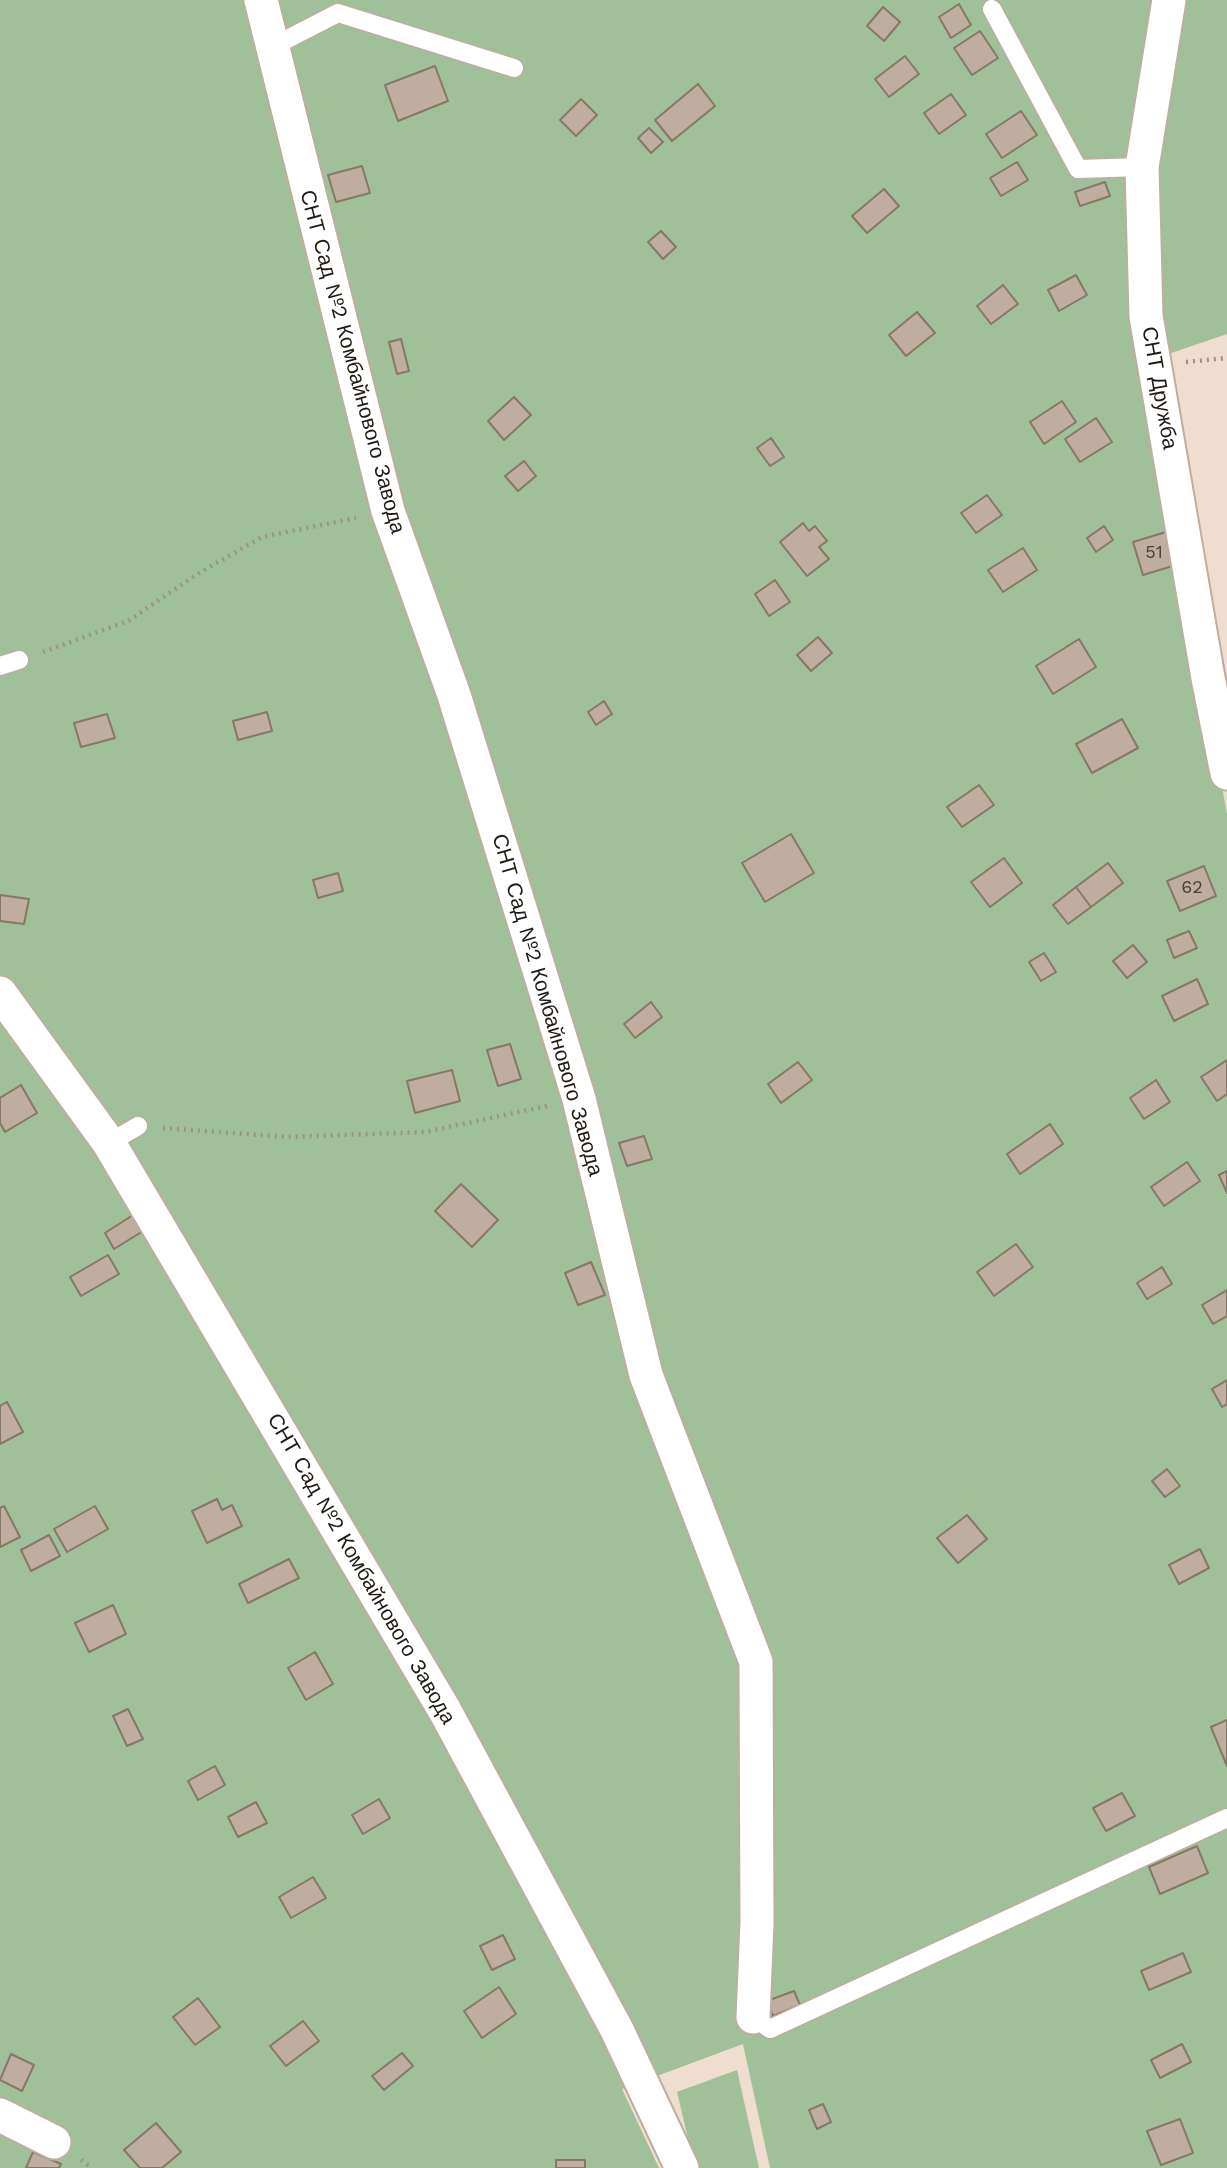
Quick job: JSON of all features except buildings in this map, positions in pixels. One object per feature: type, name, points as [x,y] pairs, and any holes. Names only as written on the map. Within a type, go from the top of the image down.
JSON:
[{"type":"street","name":"СНТ Сад №2 Комбайнового Завода","points":[[261,0],[388,512],[454,695],[579,1099],[646,1375],[756,1662],[757,1923],[753,2017]]},
{"type":"street","name":"СНТ Дружба","points":[[1169,0],[1142,167],[1146,316],[1227,773]]},
{"type":"street","name":"СНТ Сад №2 Комбайнового Завода","points":[[0,993],[109,1143],[445,1711],[617,2029],[682,2168]]},
{"type":"street","points":[[0,2115],[54,2142]]},
{"type":"lane","points":[[992,9],[1078,169],[1142,167]]},
{"type":"lane","points":[[272,47],[338,13],[514,68]]},
{"type":"lane","points":[[0,666],[19,660]]},
{"type":"lane","points":[[109,1143],[138,1126]]},
{"type":"lane","points":[[753,2017],[770,2029],[1227,1818]]},
{"type":"path","points":[[19,660],[128,621],[200,573],[262,537],[388,512]]},
{"type":"path","points":[[138,1126],[287,1138],[425,1132],[579,1099]]},
{"type":"green space","points":[[0,0],[1227,0],[1227,334],[1145,362],[1227,814],[1227,2168],[770,2168],[743,2044],[622,2089],[659,2168],[0,2168]]},
{"type":"green space","points":[[737,2070],[759,2168],[695,2168],[677,2092]]}]
